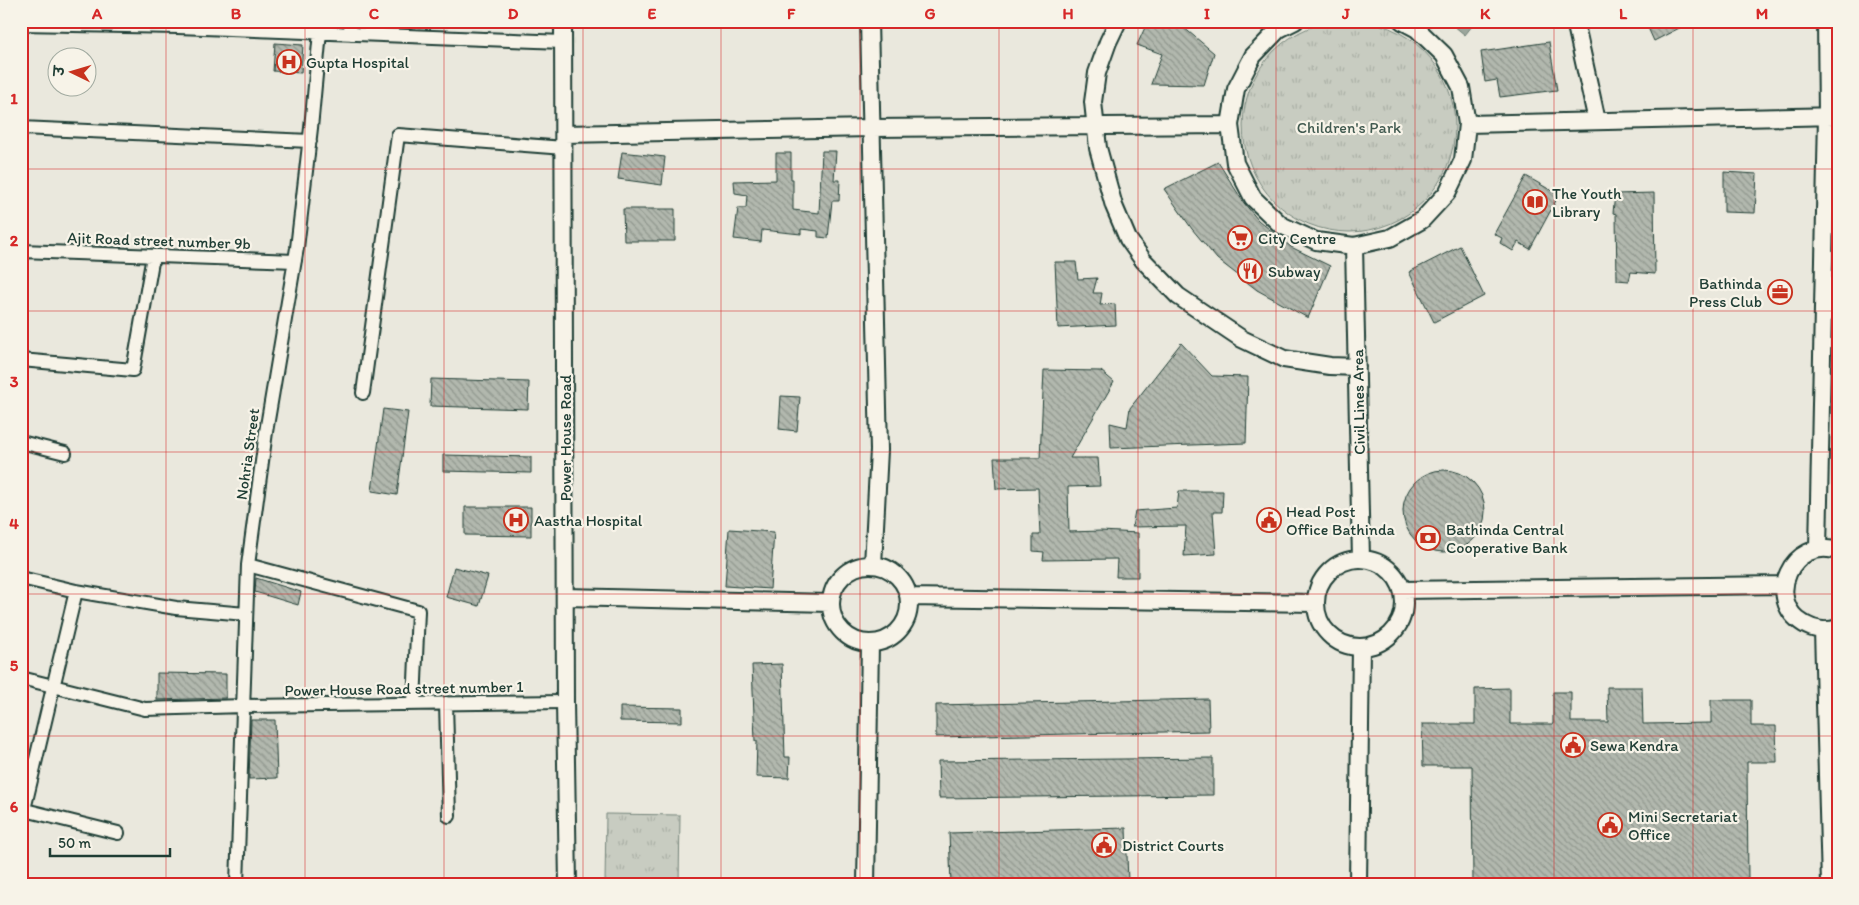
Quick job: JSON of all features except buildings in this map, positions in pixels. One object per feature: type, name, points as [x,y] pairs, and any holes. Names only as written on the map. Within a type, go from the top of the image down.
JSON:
[{"type":"street","name":"Power House Road","points":[[563,21],[565,702],[568,884]]},
{"type":"street","points":[[870,21],[879,450],[873,565]]},
{"type":"street","points":[[1118,21],[1097,73],[1093,102],[1098,148],[1121,225],[1128,239],[1143,260],[1178,296],[1242,339],[1274,355],[1297,361],[1357,367]]},
{"type":"street","points":[[1295,21],[1279,30],[1253,56],[1236,88],[1230,125],[1235,163],[1253,198],[1281,225],[1316,241],[1354,246],[1390,238],[1422,220],[1447,193],[1462,160],[1467,124],[1461,87],[1444,54],[1417,29],[1402,21]]},
{"type":"street","points":[[1575,21],[1598,121]]},
{"type":"street","points":[[1818,549],[1832,116],[1826,21]]},
{"type":"street","points":[[21,24],[178,24],[320,32],[350,28],[563,42]]},
{"type":"street","name":"Nohria Street","points":[[238,884],[248,565],[266,432],[295,261],[310,142],[320,32]]},
{"type":"street","points":[[1467,124],[1832,116]]},
{"type":"street","points":[[363,393],[398,135],[564,141],[871,128],[1230,125]]},
{"type":"street","points":[[21,128],[310,142]]},
{"type":"street","name":"Civil Lines Area","points":[[1354,246],[1361,559]]},
{"type":"street","name":"Ajit Road street number 9b","points":[[21,251],[295,261]]},
{"type":"street","points":[[21,360],[133,370],[153,256]]},
{"type":"street","points":[[21,442],[65,453]]},
{"type":"street","points":[[1830,884],[1830,629],[1810,628],[1798,621],[1790,611],[1785,598],[1784,585],[1788,572],[1795,561],[1806,553],[1818,549],[1838,551]]},
{"type":"street","points":[[1361,559],[1374,561],[1386,567],[1396,577],[1402,590],[1404,603],[1402,617],[1396,629],[1374,645],[1361,647],[1347,645],[1335,639],[1325,629],[1318,617],[1316,603],[1318,589],[1334,567],[1347,561],[1361,559]]},
{"type":"street","points":[[248,565],[418,611],[414,704]]},
{"type":"street","points":[[873,565],[892,571],[904,584],[910,607],[903,626],[887,640],[870,644],[848,637],[835,623],[830,603],[838,582],[854,568],[873,565]]},
{"type":"street","points":[[21,578],[76,591],[176,608],[246,614]]},
{"type":"street","points":[[1402,590],[1784,585]]},
{"type":"street","points":[[76,591],[22,814],[118,833]]},
{"type":"street","points":[[565,597],[830,603]]},
{"type":"street","points":[[909,598],[1316,603]]},
{"type":"street","points":[[866,884],[870,644]]},
{"type":"street","points":[[1358,884],[1361,647]]},
{"type":"street","name":"Power House Road street number 1","points":[[21,678],[145,709],[565,702]]},
{"type":"street","points":[[446,704],[449,816]]},
{"type":"green space","name":"Children's Park","points":[[1339,20],[1359,20],[1399,32],[1424,51],[1437,67],[1447,85],[1453,105],[1455,126],[1453,147],[1447,167],[1437,185],[1424,201],[1408,214],[1390,224],[1359,232],[1339,232],[1299,220],[1282,208],[1267,193],[1251,167],[1243,136],[1243,116],[1255,76],[1267,59],[1282,44],[1308,28]]},
{"type":"green space","points":[[606,814],[680,815],[679,884],[605,884]]},
{"type":"water","points":[[1448,21],[1476,21],[1465,35]]},
{"type":"place","name":"Gupta Hospital","points":[[289,62]]},
{"type":"place","name":"The Youth Library","points":[[1535,202]]},
{"type":"place","name":"City Centre","points":[[1240,238]]},
{"type":"place","name":"Subway","points":[[1250,271]]},
{"type":"place","name":"Bathinda Press Club","points":[[1780,292]]},
{"type":"place","name":"Aastha Hospital","points":[[516,520]]},
{"type":"place","name":"Head Post Office Bathinda","points":[[1269,520]]},
{"type":"place","name":"Bathinda Central Cooperative Bank","points":[[1428,538]]},
{"type":"place","name":"Sewa Kendra","points":[[1573,745]]},
{"type":"place","name":"Mini Secretariat Office","points":[[1610,825]]},
{"type":"place","name":"District Courts","points":[[1104,845]]}]
